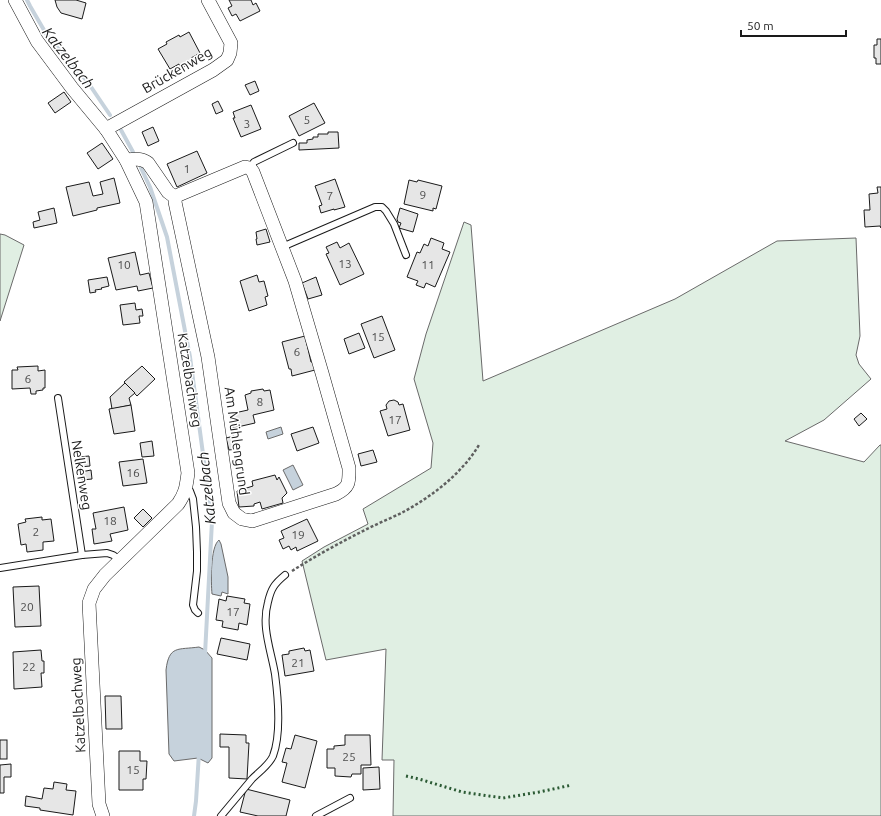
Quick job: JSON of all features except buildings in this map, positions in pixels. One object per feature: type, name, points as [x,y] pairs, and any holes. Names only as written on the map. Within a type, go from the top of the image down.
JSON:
[{"type":"street","name":"Katzelbachweg","points":[[15,0],[38,41],[72,88],[106,129],[126,160],[146,202],[188,473],[184,496],[178,504],[105,575],[94,589],[89,603],[99,804],[103,816]]},
{"type":"street","name":"Brückenweg","points":[[106,129],[213,70],[227,60],[230,53],[230,43],[208,0]]},
{"type":"street","points":[[126,160],[144,160],[148,163],[168,192],[176,196],[244,167],[250,168]]},
{"type":"street","name":"Am Mühlengrund","points":[[176,196],[175,202],[208,357],[229,503],[234,513],[242,520],[252,521],[336,494],[345,490],[349,481],[348,468],[295,281],[250,168]]},
{"type":"lane","points":[[250,168],[254,162],[292,143]]},
{"type":"lane","points":[[282,247],[375,207],[382,207],[394,224],[406,255]]},
{"type":"lane","name":"Nelkenweg","points":[[58,398],[82,555]]},
{"type":"lane","points":[[186,488],[190,491],[193,499],[196,527],[197,571],[193,605],[198,613]]},
{"type":"lane","points":[[0,568],[82,555],[107,553],[120,560]]},
{"type":"lane","points":[[221,816],[273,756],[278,727],[278,703],[275,675],[266,637],[265,612],[272,589],[277,581],[285,575]]},
{"type":"lane","points":[[316,816],[350,798]]},
{"type":"path","points":[[285,575],[326,550],[370,527],[404,512],[425,499],[457,473],[473,456],[479,445]]},
{"type":"green space","points":[[464,222],[471,225],[483,381],[675,299],[777,241],[856,238],[860,336],[856,355],[859,364],[871,379],[824,420],[785,441],[864,462],[881,445],[881,816],[393,816],[394,760],[382,760],[386,649],[326,660],[302,561],[324,547],[368,524],[363,509],[431,468],[433,443],[414,379],[426,334]]},
{"type":"green space","points":[[0,234],[24,245],[0,321]]},
{"type":"shaded area","points":[[281,427],[283,434],[268,439],[266,432]]},
{"type":"shaded area","points":[[293,465],[303,485],[293,490],[283,470]]},
{"type":"shaded area","points":[[219,540],[228,577],[228,594],[222,592],[221,596],[212,594],[211,574],[214,550]]},
{"type":"shaded area","points":[[199,647],[205,650],[212,658],[212,758],[208,763],[198,758],[174,761],[169,754],[167,662],[169,656],[176,650]]},
{"type":"waterway","name":"Katzelbach","points":[[27,0],[48,37],[87,81],[110,115]]},
{"type":"waterway","name":"Katzelbach","points":[[121,130],[133,152]]},
{"type":"waterway","name":"Katzelbach","points":[[141,168],[150,187],[167,237],[190,357],[212,521],[205,654]]},
{"type":"waterway","name":"Katzelbach","points":[[194,816],[199,753]]},
{"type":"hedge","points":[[406,776],[462,792],[503,798],[572,785]]}]
